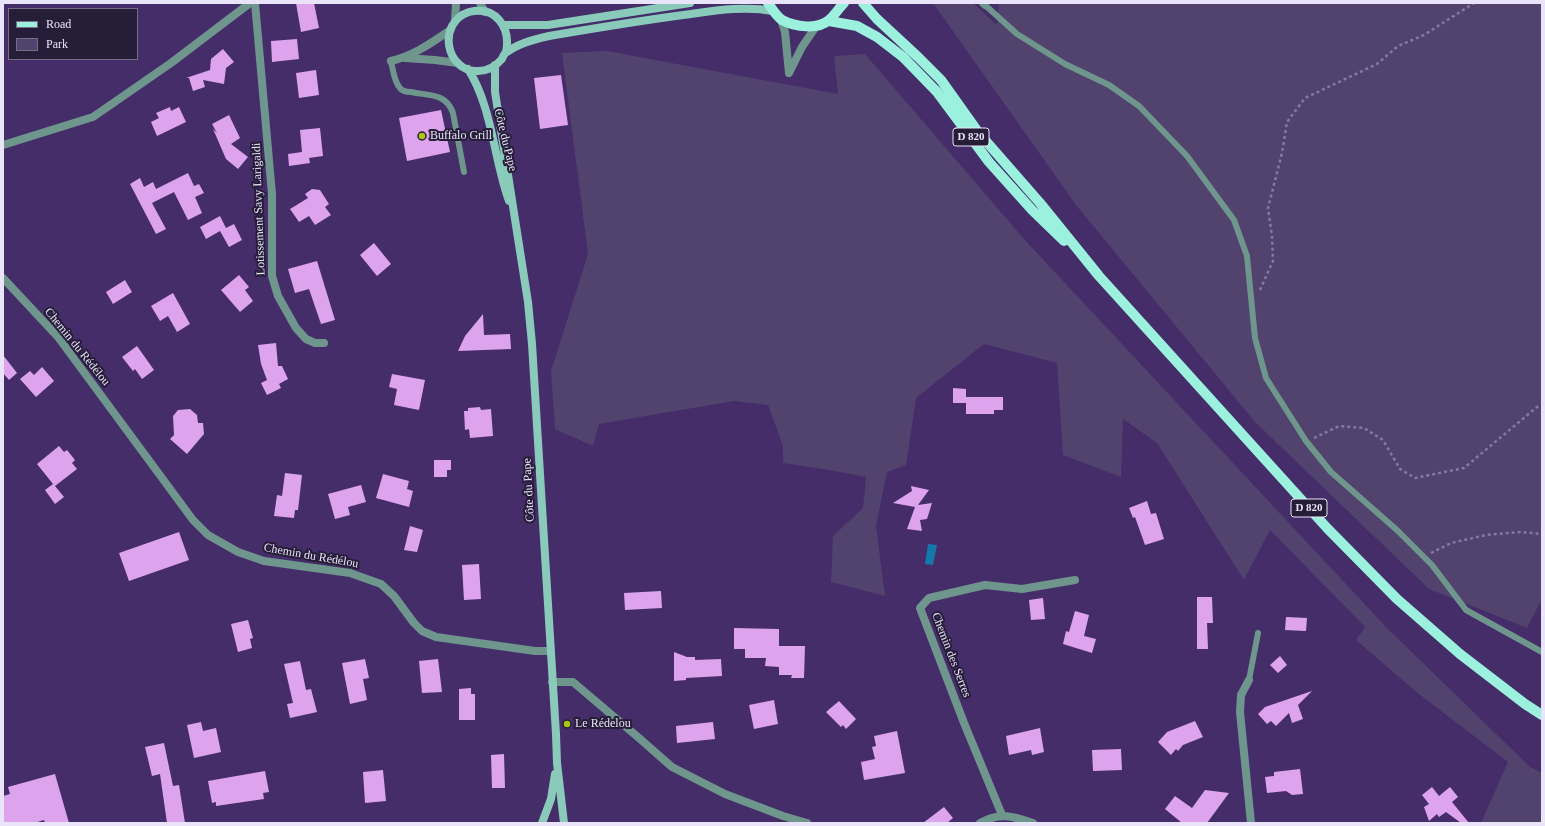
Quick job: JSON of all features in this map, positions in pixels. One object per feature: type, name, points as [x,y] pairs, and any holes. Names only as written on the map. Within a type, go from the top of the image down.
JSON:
[{"type":"main road","points":[[503,25],[548,25],[690,3]]},
{"type":"main road","points":[[506,52],[508,43],[507,34],[503,25],[498,19],[485,12],[469,12],[461,16],[455,21],[449,31],[448,43],[451,54],[458,63],[468,69],[477,71],[487,70],[495,65],[506,52],[530,41],[549,36],[672,16],[734,9],[771,7],[781,19],[796,25],[817,25],[829,21],[844,3]]},
{"type":"main road","name":"D 820","points":[[863,3],[877,20],[941,80],[978,132],[1040,203],[1099,276],[1327,528],[1397,599],[1460,654],[1525,704],[1542,715]]},
{"type":"main road","name":"D 820","points":[[829,21],[857,26],[877,37],[903,57],[937,92],[989,162],[1032,210],[1099,276]]},
{"type":"main road","name":"Côte du Pape","points":[[495,65],[495,92],[528,302],[532,344],[557,763],[564,823]]},
{"type":"main road","name":"Côte du Pape","points":[[468,69],[481,95],[503,186],[514,217]]},
{"type":"main road","name":"Côte du Pape","points":[[542,823],[551,799],[557,763]]},
{"type":"street","points":[[3,145],[93,117],[171,63],[250,3]]},
{"type":"street","name":"Lotissement Savy Larigaldi","points":[[255,3],[272,194],[272,276],[278,296],[296,328],[306,339],[315,343],[324,343]]},
{"type":"street","points":[[455,21],[456,3]]},
{"type":"street","points":[[480,3],[485,12]]},
{"type":"street","points":[[781,19],[785,32],[789,73],[802,47],[817,25]]},
{"type":"street","points":[[391,61],[404,58],[428,45],[449,31]]},
{"type":"street","points":[[404,58],[458,63]]},
{"type":"street","name":"Chemin du Rédélou","points":[[3,278],[58,337],[193,520],[208,535],[238,552],[264,561],[350,573],[381,584],[394,596],[414,623],[422,631],[436,637],[535,651],[550,651]]},
{"type":"street","name":"Chemin des Serres","points":[[1002,815],[964,723],[920,608],[929,598],[985,585],[1022,589],[1075,580]]},
{"type":"street","points":[[1249,680],[1241,695],[1240,712],[1251,823]]},
{"type":"street","points":[[552,682],[573,682],[672,767],[725,794],[782,816],[807,823]]},
{"type":"street","points":[[980,823],[989,818],[1002,815],[1015,817],[1033,823]]},
{"type":"lane","points":[[984,4],[1018,34],[1065,64],[1109,85],[1139,106],[1187,156],[1234,220],[1247,256],[1255,338],[1266,378],[1306,441],[1331,472],[1398,531],[1432,565],[1466,610],[1542,652]]},
{"type":"lane","points":[[391,61],[395,78],[400,88],[406,92],[444,99],[450,105],[464,172]]},
{"type":"lane","points":[[1249,680],[1258,633]]},
{"type":"path","points":[[1252,309],[1273,261],[1272,236],[1268,208],[1282,153],[1287,122],[1305,98],[1377,64],[1398,46],[1424,35],[1474,3]]},
{"type":"path","points":[[1306,441],[1339,426],[1364,428],[1383,440],[1400,469],[1415,478],[1464,468],[1538,407],[1542,406]]},
{"type":"path","points":[[1424,557],[1451,542],[1486,535],[1520,532],[1542,534]]},
{"type":"green space","points":[[933,3],[973,3],[997,25],[999,3],[1542,3],[1542,599],[1527,628],[1429,589],[1255,422],[1076,205]]},
{"type":"green space","points":[[607,51],[838,94],[834,56],[865,54],[1024,239],[1386,627],[1530,767],[1542,773],[1542,823],[1481,823],[1508,762],[1415,691],[1356,640],[1365,627],[1270,530],[1244,580],[1157,443],[1123,419],[1121,477],[1063,455],[1057,363],[984,344],[916,398],[906,465],[887,472],[876,526],[885,596],[831,582],[833,536],[863,508],[866,477],[783,463],[783,446],[768,405],[734,401],[599,424],[593,446],[555,429],[551,371],[588,254],[562,53]]},
{"type":"water","points":[[928,544],[937,545],[933,565],[925,564]]},
{"type":"building","points":[[296,3],[314,3],[319,28],[301,32]]},
{"type":"building","points":[[297,39],[299,59],[272,62],[271,41]]},
{"type":"building","points":[[223,49],[234,62],[226,68],[224,84],[203,80],[205,87],[193,91],[189,78],[186,78],[210,70],[211,59]]},
{"type":"building","points":[[316,70],[319,95],[299,98],[296,73]]},
{"type":"building","points":[[561,75],[568,125],[540,129],[534,78]]},
{"type":"building","points":[[170,107],[171,111],[179,107],[186,122],[157,136],[151,122],[159,118],[156,113]]},
{"type":"building","name":"Buffalo Grill","points":[[441,110],[450,152],[407,161],[399,118]]},
{"type":"building","points":[[229,115],[240,138],[231,144],[248,157],[238,169],[226,159],[213,129],[217,133],[212,124]]},
{"type":"building","points":[[320,128],[323,156],[309,158],[310,163],[289,166],[288,154],[302,152],[300,130]]},
{"type":"building","points":[[188,173],[194,186],[199,184],[204,193],[195,197],[202,213],[188,220],[174,192],[152,203],[166,229],[156,234],[130,184],[140,178],[144,187],[153,182],[156,189]]},
{"type":"building","points":[[312,189],[320,190],[329,204],[325,207],[331,215],[315,225],[309,216],[299,222],[290,209],[308,198],[305,194]]},
{"type":"building","points":[[220,216],[226,228],[234,224],[242,240],[229,247],[220,231],[206,239],[200,227]]},
{"type":"building","points":[[374,243],[391,264],[377,276],[360,255]]},
{"type":"building","points":[[317,261],[335,320],[321,324],[309,289],[295,293],[288,269]]},
{"type":"building","points":[[239,275],[249,287],[245,290],[253,301],[240,312],[221,290]]},
{"type":"building","points":[[125,280],[132,292],[113,304],[106,292]]},
{"type":"building","points":[[173,293],[190,324],[177,332],[168,316],[160,321],[151,306]]},
{"type":"building","points":[[483,314],[484,335],[510,334],[511,349],[458,351],[465,336]]},
{"type":"building","points":[[276,343],[278,366],[282,366],[288,379],[279,384],[281,388],[267,395],[261,383],[267,380],[261,364],[258,345]]},
{"type":"building","points":[[137,346],[154,370],[142,379],[135,369],[133,371],[122,357]]},
{"type":"building","points":[[3,355],[17,373],[9,380],[3,373]]},
{"type":"building","points":[[42,367],[54,381],[36,397],[20,379],[30,371],[34,375]]},
{"type":"building","points":[[392,374],[425,380],[419,410],[394,405],[397,389],[389,387]]},
{"type":"building","points":[[953,388],[966,389],[966,403],[953,403]]},
{"type":"building","points":[[966,397],[1003,397],[1003,410],[994,410],[994,414],[966,414]]},
{"type":"building","points":[[480,407],[481,410],[491,409],[493,436],[470,438],[469,429],[465,430],[464,411],[468,411],[468,408]]},
{"type":"building","points":[[190,409],[197,415],[198,423],[203,423],[204,434],[187,454],[170,439],[174,435],[173,416],[178,410]]},
{"type":"building","points":[[59,446],[64,452],[67,450],[75,460],[72,463],[77,469],[55,486],[64,497],[55,504],[45,490],[53,484],[37,464]]},
{"type":"building","points":[[434,460],[451,460],[451,470],[447,470],[447,477],[434,477]]},
{"type":"building","points":[[285,473],[302,475],[298,510],[295,510],[294,518],[274,516],[277,495],[282,496]]},
{"type":"building","points":[[383,474],[409,481],[407,489],[413,491],[409,507],[376,498]]},
{"type":"building","points":[[361,485],[366,502],[348,507],[350,515],[335,519],[328,494]]},
{"type":"building","points":[[911,486],[929,490],[918,505],[932,503],[927,519],[920,520],[922,531],[907,529],[915,507],[893,503],[912,491]]},
{"type":"building","points":[[1147,501],[1151,514],[1156,513],[1164,539],[1145,545],[1135,517],[1133,518],[1129,508]]},
{"type":"building","points":[[410,526],[423,530],[417,552],[404,550]]},
{"type":"building","points":[[179,532],[189,560],[129,581],[119,553]]},
{"type":"building","points":[[479,564],[481,599],[464,600],[462,565]]},
{"type":"building","points":[[661,591],[662,608],[625,610],[624,593]]},
{"type":"building","points":[[1197,597],[1212,597],[1213,623],[1207,623],[1208,649],[1197,649]]},
{"type":"building","points":[[1043,598],[1045,619],[1031,620],[1029,600]]},
{"type":"building","points":[[1075,611],[1089,615],[1084,636],[1096,639],[1092,653],[1063,644],[1066,631],[1069,632]]},
{"type":"building","points":[[1286,617],[1307,618],[1306,631],[1285,630]]},
{"type":"building","points":[[248,620],[253,638],[250,639],[252,648],[238,652],[231,624]]},
{"type":"building","points":[[734,628],[779,629],[779,646],[805,646],[804,678],[791,678],[792,675],[779,675],[779,667],[765,666],[766,658],[745,658],[745,649],[734,649]]},
{"type":"building","points":[[674,652],[687,657],[695,657],[695,660],[721,659],[722,676],[686,678],[686,680],[674,681]]},
{"type":"building","points":[[1280,656],[1287,665],[1278,673],[1270,665]]},
{"type":"building","points":[[365,659],[369,678],[363,679],[367,700],[350,704],[342,663]]},
{"type":"building","points":[[438,659],[442,692],[422,693],[419,661]]},
{"type":"building","points":[[300,661],[306,690],[311,689],[317,712],[290,718],[287,704],[293,703],[284,664]]},
{"type":"building","points":[[471,688],[471,694],[475,694],[475,720],[459,720],[459,689]]},
{"type":"building","points":[[1312,691],[1298,705],[1303,719],[1292,723],[1289,713],[1276,726],[1271,721],[1267,724],[1258,714],[1265,707]]},
{"type":"building","points":[[774,700],[778,724],[754,729],[749,705]]},
{"type":"building","points":[[839,701],[856,719],[846,729],[843,725],[841,727],[826,712]]},
{"type":"building","points":[[1195,721],[1203,737],[1183,745],[1178,751],[1176,749],[1171,755],[1158,742],[1167,732]]},
{"type":"building","points":[[201,722],[203,731],[216,728],[221,752],[194,758],[187,725]]},
{"type":"building","points":[[713,722],[715,739],[677,743],[676,726]]},
{"type":"building","points":[[1040,728],[1044,752],[1032,755],[1031,750],[1009,755],[1006,736]]},
{"type":"building","points":[[897,731],[905,773],[864,780],[861,762],[875,759],[872,747],[876,746],[874,736]]},
{"type":"building","points":[[164,743],[173,786],[179,785],[185,823],[167,823],[160,774],[152,776],[145,747]]},
{"type":"building","points":[[1121,749],[1122,770],[1093,771],[1092,750]]},
{"type":"building","points":[[504,754],[505,788],[492,788],[491,755]]},
{"type":"building","points":[[1300,769],[1303,794],[1292,795],[1286,791],[1267,793],[1265,777],[1274,776],[1274,772]]},
{"type":"building","points":[[383,770],[386,801],[365,803],[363,772]]},
{"type":"building","points":[[265,771],[269,792],[263,793],[264,799],[216,806],[216,802],[212,803],[208,781]]},
{"type":"building","points":[[55,774],[69,823],[45,823],[44,820],[34,823],[3,823],[3,796],[10,794],[8,787]]},
{"type":"building","points":[[1432,787],[1439,796],[1450,787],[1458,797],[1452,802],[1469,823],[1461,823],[1446,812],[1439,817],[1437,814],[1429,821],[1424,807],[1429,804],[1422,795]]},
{"type":"building","points":[[1205,790],[1229,793],[1207,823],[1182,823],[1165,809],[1175,796],[1192,808]]},
{"type":"building","points":[[944,807],[953,818],[947,823],[923,823]]},
{"type":"place","name":"Buffalo Grill","points":[[422,136]]},
{"type":"place","name":"Le Rédelou","points":[[567,724]]}]
